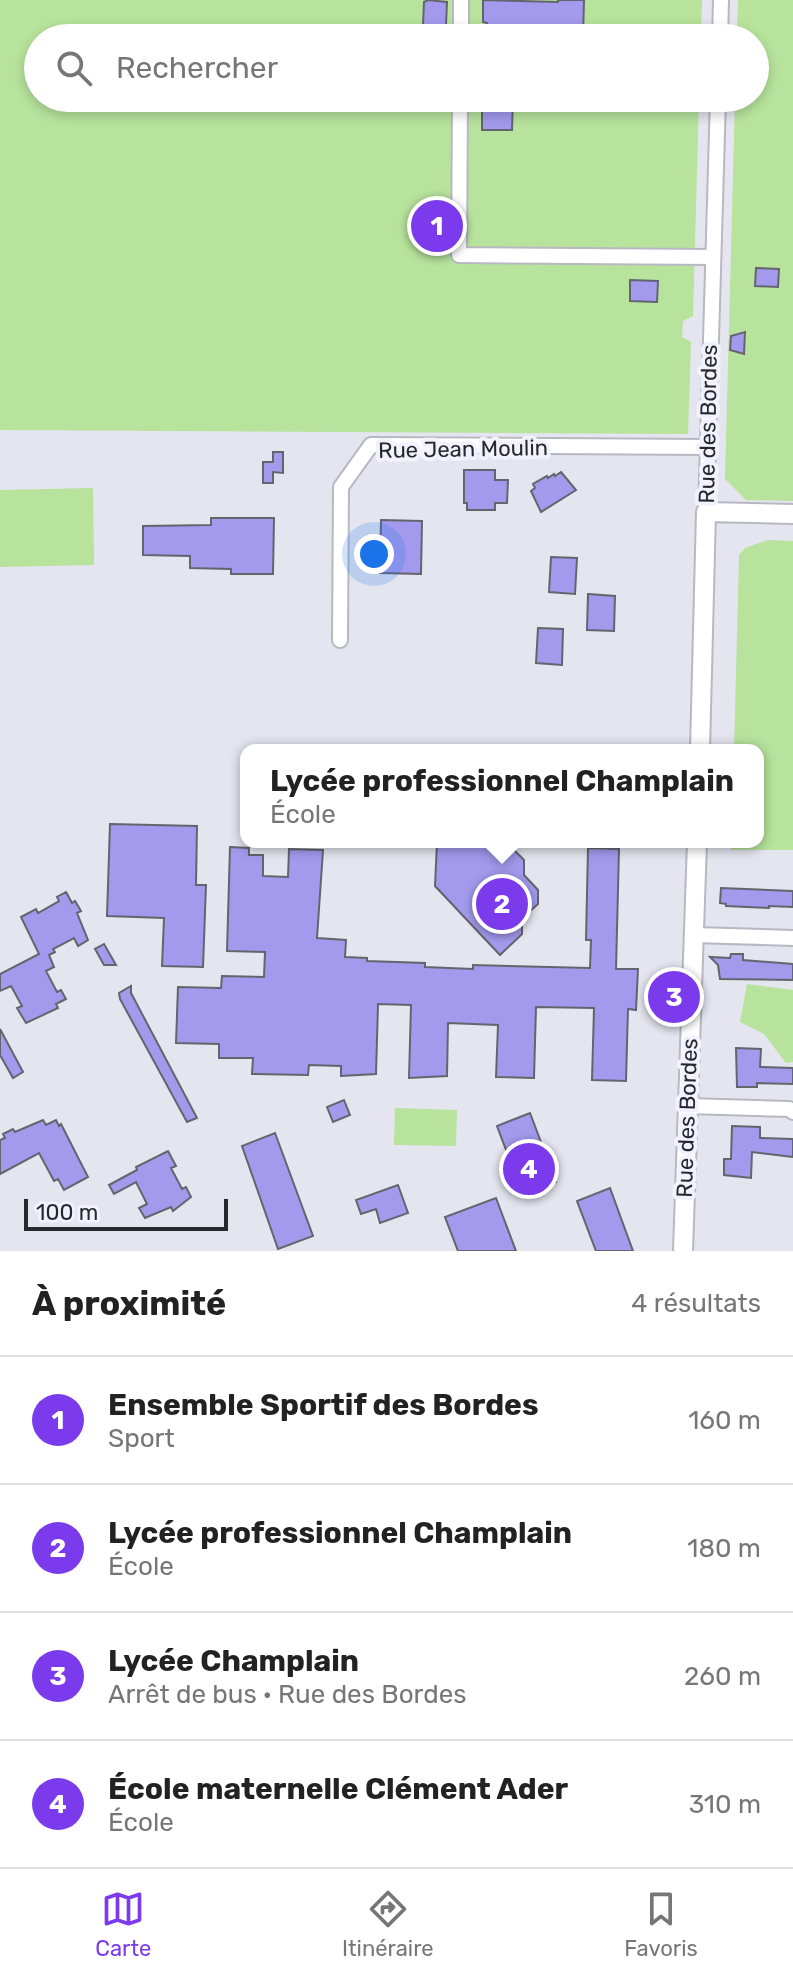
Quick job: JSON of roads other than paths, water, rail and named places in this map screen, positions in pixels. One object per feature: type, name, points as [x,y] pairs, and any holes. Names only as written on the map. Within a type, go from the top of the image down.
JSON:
[{"type":"street","points":[[461,0],[461,24]]},
{"type":"street","points":[[720,24],[721,0]]},
{"type":"street","points":[[460,112],[459,255],[712,257]]},
{"type":"street","name":"Rue des Bordes","points":[[700,744],[717,112]]},
{"type":"street","name":"Rue Jean Moulin","points":[[340,640],[341,487],[371,445],[708,447]]},
{"type":"street","points":[[706,512],[793,514]]},
{"type":"street","name":"Rue des Bordes","points":[[683,1251],[697,848]]},
{"type":"street","points":[[694,935],[793,938]]},
{"type":"street","points":[[688,1106],[789,1109],[793,1112]]},
{"type":"place","name":"Ensemble Sportif des Bordes","points":[[437,226]]},
{"type":"place","name":"Lycée professionnel Champlain","points":[[502,904]]},
{"type":"place","name":"Lycée Champlain","points":[[674,997]]},
{"type":"place","name":"École maternelle Clément Ader","points":[[529,1169]]}]
